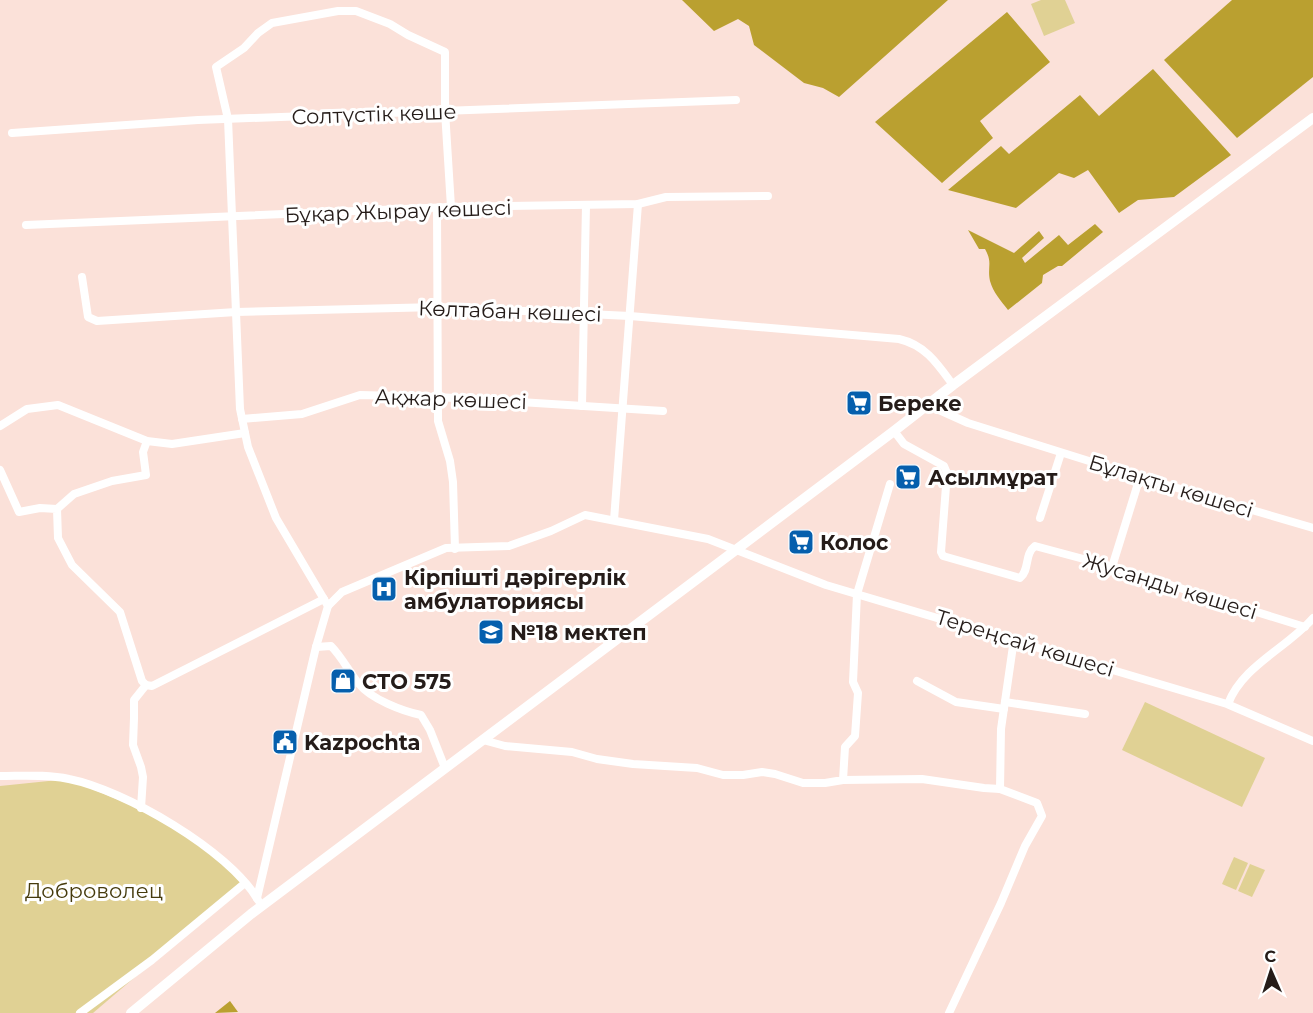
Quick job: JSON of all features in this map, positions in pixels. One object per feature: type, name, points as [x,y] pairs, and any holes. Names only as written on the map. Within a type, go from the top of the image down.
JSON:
[{"type":"main road","points":[[131,1013],[259,902],[483,740],[894,431],[953,384],[1313,118]]},
{"type":"street","points":[[259,902],[326,602],[276,518],[248,447],[242,419],[228,119],[216,67],[244,48],[258,33],[272,23],[338,11],[356,11],[390,24],[445,52],[445,111],[451,207]]},
{"type":"street","name":"Солтүстік көше","points":[[12,133],[228,119],[736,100]]},
{"type":"street","name":"Бұқар Жырау көшесі","points":[[26,225],[451,207],[638,204],[666,197],[768,196]]},
{"type":"street","points":[[614,520],[638,204]]},
{"type":"street","points":[[582,406],[586,205]]},
{"type":"street","points":[[437,208],[438,421],[450,461],[453,482],[455,549]]},
{"type":"street","name":"Көлтабан көшесі","points":[[82,277],[88,317],[97,321],[236,312],[438,307],[630,316],[914,342],[953,384]]},
{"type":"street","name":"Ақжар көшесі","points":[[242,419],[302,414],[360,395],[438,397],[663,411]]},
{"type":"street","name":"Бұлақты көшесі","points":[[932,401],[939,410],[968,423],[1313,528]]},
{"type":"street","points":[[0,426],[27,409],[57,405],[147,441],[172,444],[245,433]]},
{"type":"street","name":"Жусанды көшесі","points":[[894,431],[904,444],[944,466],[947,473],[941,554],[943,556],[1020,578],[1025,573],[1029,552],[1035,546],[1112,567],[1305,627]]},
{"type":"street","points":[[0,470],[19,512],[40,507],[57,509],[74,494],[112,481],[146,475],[143,452],[147,441]]},
{"type":"street","points":[[1040,518],[1061,453]]},
{"type":"street","points":[[1112,567],[1140,477]]},
{"type":"street","points":[[843,780],[845,747],[855,736],[858,693],[854,682],[857,594],[890,484]]},
{"type":"street","points":[[57,509],[58,538],[72,565],[120,612],[142,681],[146,685],[135,699],[134,718],[133,745],[143,777],[141,808]]},
{"type":"street","name":"Тереңсай көшесі","points":[[146,685],[152,686],[326,602],[342,592],[446,548],[509,546],[551,531],[585,515],[708,539],[826,585],[1014,639],[1228,705],[1313,741]]},
{"type":"street","points":[[1228,705],[1235,689],[1253,670],[1313,618]]},
{"type":"street","points":[[1000,789],[1001,729],[1014,639]]},
{"type":"street","points":[[316,647],[331,646],[360,686],[398,708],[421,715],[430,730],[445,768]]},
{"type":"street","points":[[917,681],[956,702],[1085,714]]},
{"type":"street","points":[[483,740],[505,746],[572,752],[624,763],[698,768],[723,775],[762,772],[803,783],[922,779],[1000,789],[1038,803],[1042,816],[949,1013]]},
{"type":"street","points":[[0,776],[68,779],[96,788],[141,808],[200,842],[238,874],[259,902]]},
{"type":"street","points":[[80,1013],[152,960],[245,883]]},
{"type":"green space","points":[[1041,0],[1065,0],[1075,23],[1044,36],[1031,4]]},
{"type":"green space","points":[[1145,702],[1265,758],[1242,807],[1122,750]]},
{"type":"green space","name":"Доброволец","points":[[68,779],[157,816],[217,857],[245,883],[93,1013],[0,1013],[0,786]]},
{"type":"green space","points":[[1234,857],[1248,863],[1236,890],[1222,884]]},
{"type":"green space","points":[[1250,864],[1265,870],[1252,897],[1238,891]]},
{"type":"shaded area","points":[[682,0],[948,0],[839,97],[823,88],[804,83],[754,45],[749,26],[738,19],[714,31]]},
{"type":"shaded area","points":[[1232,0],[1313,0],[1313,77],[1237,138],[1164,60]]},
{"type":"shaded area","points":[[1007,12],[1050,62],[980,121],[993,138],[942,183],[875,122]]},
{"type":"shaded area","points":[[1153,69],[1231,155],[1174,197],[1138,200],[1119,213],[1088,170],[1074,178],[1059,173],[1016,208],[948,190],[1001,146],[1009,154],[1080,95],[1099,116]]},
{"type":"shaded area","points":[[1095,224],[1103,232],[1062,266],[1043,275],[1042,283],[1008,310],[991,285],[989,258],[985,249],[979,249],[968,230],[1014,253],[1039,231],[1044,238],[1022,258],[1025,263],[1059,235],[1068,245]]},
{"type":"shaded area","points":[[230,1001],[238,1012],[215,1013]]},
{"type":"place","name":"Береке","points":[[859,403]]},
{"type":"place","name":"Асылмұрат","points":[[908,477]]},
{"type":"place","name":"Колос","points":[[801,542]]},
{"type":"place","name":"Кірпішті дәрігерлік амбулаториясы","points":[[384,589]]},
{"type":"place","name":"№18 мектеп","points":[[491,632]]},
{"type":"place","name":"СТО 575","points":[[343,681]]},
{"type":"place","name":"Kazpochta","points":[[285,742]]}]
